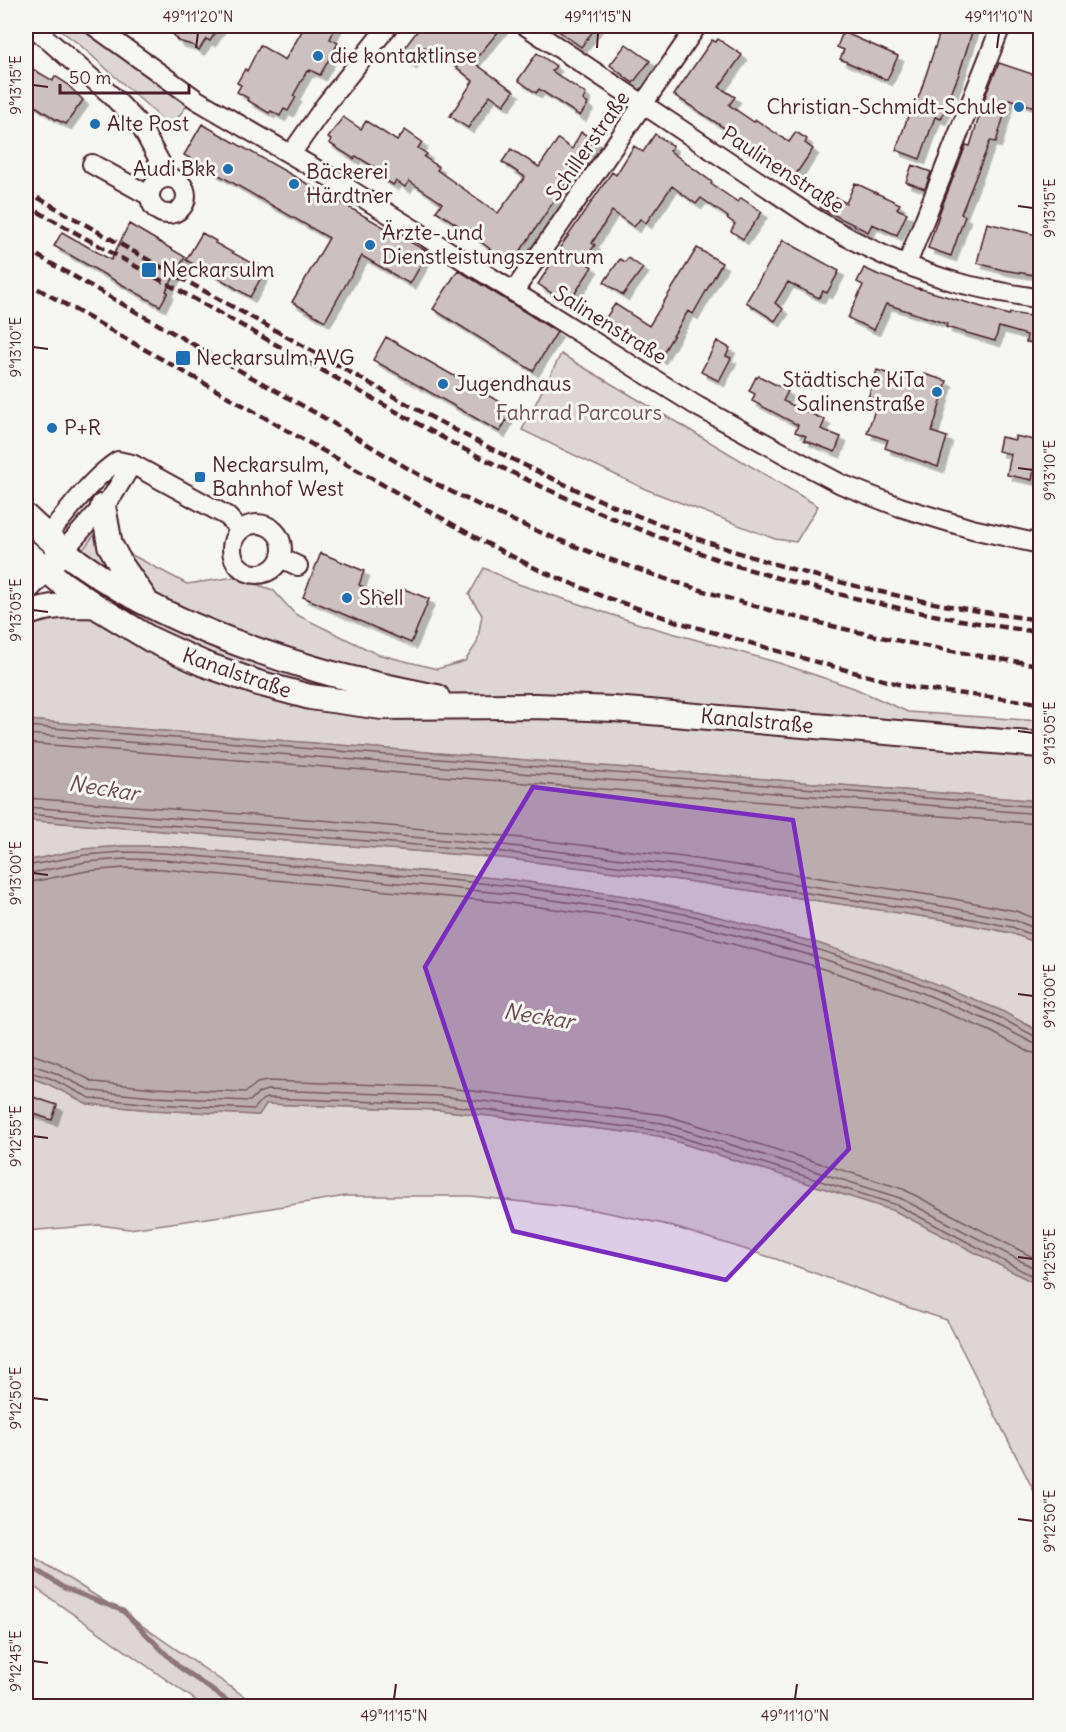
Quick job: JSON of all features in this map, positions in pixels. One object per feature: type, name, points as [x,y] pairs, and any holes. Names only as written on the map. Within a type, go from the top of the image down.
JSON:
[{"type":"main road","points":[[103,506],[110,544],[121,566],[147,602]]},
{"type":"main road","name":"Kanalstraße","points":[[26,517],[55,543],[111,583],[183,621],[314,669],[474,706]]},
{"type":"main road","points":[[26,589],[31,558],[55,543]]},
{"type":"main road","name":"Kanalstraße","points":[[31,558],[94,605],[150,639],[204,664],[258,683],[310,697],[382,708],[536,706],[614,709],[1041,745]]},
{"type":"main road","points":[[26,614],[52,606],[94,605]]},
{"type":"street","points":[[32,26],[111,95],[140,125],[160,162],[165,178]]},
{"type":"street","name":"Salinenstraße","points":[[94,26],[197,100],[291,154],[697,406],[841,484],[900,507],[972,529],[1041,544]]},
{"type":"street","points":[[291,154],[326,104],[388,26]]},
{"type":"street","name":"Paulinenstraße","points":[[526,26],[812,217],[867,247],[957,282],[1041,299]]},
{"type":"street","name":"Schillerstraße","points":[[514,291],[697,26]]},
{"type":"street","points":[[907,264],[1001,26]]},
{"type":"street","points":[[92,164],[150,196]]},
{"type":"street","points":[[165,178],[172,178],[183,186],[186,201],[182,209],[174,214],[165,214],[157,211],[151,205],[150,196],[154,184],[165,178]]},
{"type":"street","points":[[55,543],[103,506],[113,495],[125,463]]},
{"type":"street","points":[[125,463],[228,516],[240,530]]},
{"type":"street","points":[[55,543],[95,479],[125,463]]},
{"type":"street","points":[[257,523],[266,525],[279,535],[283,550],[281,558],[274,568],[265,573],[254,574],[245,571],[237,565],[233,557],[234,538],[248,525],[257,523]]},
{"type":"street","points":[[281,558],[298,566]]},
{"type":"highlighted area","points":[[533,787],[793,820],[849,1149],[726,1280],[513,1231],[425,967]]},
{"type":"green space","points":[[55,26],[79,26],[188,104],[172,126]]},
{"type":"green space","name":"Fahrrad Parcours","points":[[561,354],[818,506],[796,542],[775,539],[645,489],[522,430]]},
{"type":"green space","points":[[94,535],[187,584],[235,577],[273,590],[295,614],[377,654],[437,669],[465,661],[477,643],[482,615],[469,595],[484,568],[518,584],[640,624],[779,663],[854,688],[908,712],[1040,721],[1040,801],[26,720],[26,624]]},
{"type":"green space","points":[[26,820],[502,858],[680,880],[946,920],[1011,933],[1040,944],[1040,1032],[1000,1010],[817,943],[696,911],[625,896],[513,880],[164,846],[84,849],[26,861]]},
{"type":"green space","points":[[26,1076],[88,1104],[152,1110],[258,1115],[266,1104],[439,1110],[659,1136],[895,1211],[1040,1286],[1040,1503],[947,1320],[779,1260],[664,1224],[594,1210],[471,1196],[346,1196],[129,1229],[99,1225],[26,1231]]},
{"type":"green space","points":[[26,1552],[128,1616],[258,1706],[204,1706],[26,1581]]},
{"type":"water","name":"Neckar","points":[[26,720],[1040,801],[1040,944],[1011,933],[946,920],[680,880],[502,858],[26,820]]},
{"type":"water","name":"Neckar","points":[[164,846],[513,880],[625,896],[696,911],[817,943],[911,974],[1000,1010],[1040,1032],[1040,1286],[895,1211],[659,1136],[439,1110],[266,1104],[259,1115],[152,1110],[88,1104],[26,1076],[26,861],[84,849]]},
{"type":"building","points":[[167,26],[220,26],[210,41],[206,39],[199,50],[192,45],[178,41]]},
{"type":"building","points":[[305,26],[336,26],[330,39],[338,43],[320,75],[310,70],[307,71],[293,96],[296,97],[288,111],[284,109],[280,116],[271,111],[269,113],[237,92],[241,85],[237,83],[245,69],[247,71],[260,45],[285,60]]},
{"type":"building","points":[[421,26],[503,26],[473,62],[514,91],[504,105],[490,95],[468,128],[450,116],[473,81],[434,49],[431,52],[425,47],[411,64],[399,55]]},
{"type":"building","points":[[552,26],[597,26],[581,47]]},
{"type":"building","points":[[942,26],[974,26],[959,74],[941,119],[935,117],[920,159],[896,150],[911,108],[914,109],[920,93]]},
{"type":"building","points":[[843,32],[898,56],[887,80],[840,59],[844,50],[837,47]]},
{"type":"building","points":[[718,39],[742,55],[719,87],[735,97],[729,105],[789,142],[796,132],[807,139],[805,143],[813,149],[794,177],[779,164],[674,95],[712,40],[716,42]]},
{"type":"building","points":[[626,44],[650,61],[633,83],[610,65]]},
{"type":"building","points":[[537,53],[556,66],[552,71],[586,94],[583,100],[588,104],[580,116],[539,89],[536,93],[518,80]]},
{"type":"building","points":[[999,63],[1041,77],[1041,109],[1009,99],[996,142],[990,141],[961,214],[965,216],[951,256],[928,248],[966,145],[970,146],[986,94]]},
{"type":"building","points":[[26,65],[53,81],[55,76],[66,83],[83,100],[66,124],[26,100]]},
{"type":"building","points":[[343,117],[361,129],[366,121],[397,141],[405,130],[422,142],[418,148],[427,154],[424,157],[439,167],[437,170],[498,213],[525,177],[502,162],[511,149],[539,167],[558,139],[572,149],[581,132],[595,140],[509,268],[487,253],[490,249],[436,211],[442,203],[409,181],[405,187],[396,181],[393,185],[376,174],[379,170],[356,156],[354,159],[329,143],[331,140],[328,138]]},
{"type":"building","name":"Ärzte- und Dienstleistungszentrum","points":[[202,124],[428,252],[410,284],[362,256],[325,321],[292,302],[329,238],[184,155]]},
{"type":"building","points":[[655,134],[673,146],[670,151],[712,182],[711,184],[738,202],[741,198],[762,212],[743,239],[731,231],[735,224],[728,217],[701,198],[696,204],[672,186],[646,223],[640,219],[634,227],[612,211],[592,243],[595,245],[584,261],[592,267],[568,304],[538,284],[612,172],[616,175],[634,146],[643,152]]},
{"type":"building","points":[[912,165],[931,172],[925,189],[906,182]]},
{"type":"building","points":[[855,183],[900,204],[897,209],[907,213],[897,235],[872,224],[868,232],[820,208],[827,193],[846,203]]},
{"type":"building","points":[[987,223],[1041,236],[1041,276],[977,263]]},
{"type":"building","points":[[129,224],[185,257],[160,306],[54,246],[62,232],[111,260]]},
{"type":"building","points":[[202,233],[216,241],[215,243],[266,269],[250,297],[186,260]]},
{"type":"building","points":[[783,240],[839,271],[827,293],[823,291],[819,298],[788,282],[775,303],[783,309],[775,321],[746,302]]},
{"type":"building","points":[[697,248],[722,263],[693,314],[688,311],[660,358],[616,331],[618,327],[605,319],[615,304],[649,326]]},
{"type":"building","points":[[628,258],[643,268],[623,295],[604,282],[620,259],[625,262]]},
{"type":"building","points":[[864,268],[918,289],[1009,315],[1010,313],[1030,316],[1031,309],[1041,310],[1041,344],[1026,342],[1027,335],[999,327],[995,341],[946,327],[947,324],[886,304],[874,330],[848,318],[863,285],[857,282]]},
{"type":"building","points":[[458,270],[557,332],[533,371],[433,309]]},
{"type":"building","name":"Jugendhaus","points":[[386,337],[512,409],[500,432],[373,360]]},
{"type":"building","points":[[717,341],[730,348],[726,356],[731,358],[719,381],[701,372]]},
{"type":"building","points":[[877,370],[920,384],[924,374],[947,381],[932,432],[947,437],[938,467],[885,448],[888,440],[867,433],[879,398],[868,398]]},
{"type":"building","points":[[759,376],[788,391],[783,401],[825,420],[821,429],[841,437],[835,452],[804,440],[806,436],[795,432],[798,425],[752,401],[755,394],[749,391],[756,377]]},
{"type":"building","points":[[1015,436],[1039,441],[1032,480],[1007,475],[1011,454],[998,451],[1001,437],[1015,440]]},
{"type":"building","name":"Shell","points":[[321,553],[364,571],[359,585],[398,602],[404,589],[429,599],[411,643],[303,597]]},
{"type":"building","points":[[33,1097],[57,1105],[52,1120],[28,1112]]},
{"type":"waterway","points":[[26,1563],[64,1588],[123,1611],[179,1667],[235,1706]]},
{"type":"railway","points":[[26,191],[431,417],[547,476],[626,511],[727,549],[830,579],[934,603],[1040,620]]},
{"type":"railway","points":[[26,205],[456,445],[619,521],[724,562],[807,586],[923,613],[1040,632]]},
{"type":"railway","points":[[26,249],[321,416],[416,473],[516,522],[579,548],[708,592],[840,628],[973,655],[1040,665]]},
{"type":"railway","points":[[26,282],[482,541],[541,571],[602,596],[678,622],[913,688],[1040,703]]},
{"type":"place","name":"die kontaktlinse","points":[[318,56]]},
{"type":"place","name":"Christian-Schmidt-Schule","points":[[1019,107]]},
{"type":"place","name":"Alte Post","points":[[95,124]]},
{"type":"place","name":"Audi Bkk","points":[[228,169]]},
{"type":"place","name":"Bäckerei Härdtner","points":[[294,184]]},
{"type":"place","name":"Ärzte- und Dienstleistungszentrum","points":[[370,245]]},
{"type":"place","name":"Neckarsulm","points":[[149,270]]},
{"type":"place","name":"Neckarsulm AVG","points":[[183,358]]},
{"type":"place","name":"Jugendhaus","points":[[443,384]]},
{"type":"place","name":"Städtische KiTa Salinenstraße","points":[[937,392]]},
{"type":"place","name":"P+R","points":[[52,428]]},
{"type":"place","name":"Neckarsulm, Bahnhof West","points":[[200,477]]},
{"type":"place","name":"Shell","points":[[347,598]]}]
